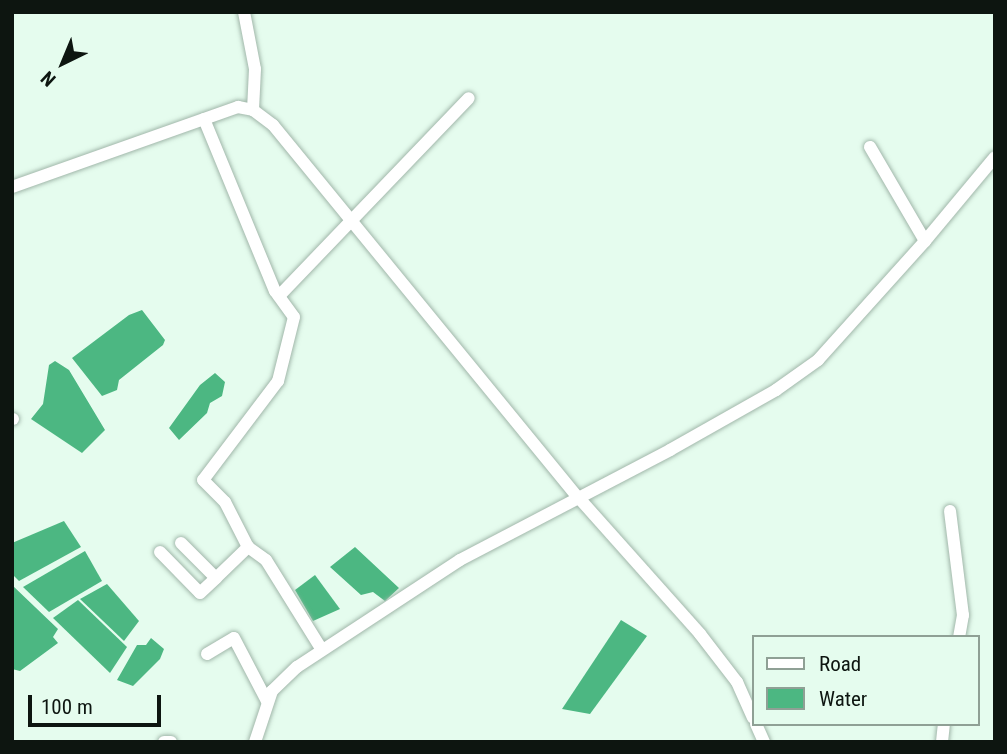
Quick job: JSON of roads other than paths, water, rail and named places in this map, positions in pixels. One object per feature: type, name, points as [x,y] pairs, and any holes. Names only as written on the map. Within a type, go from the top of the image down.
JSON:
[{"type":"street","points":[[246,13],[255,69],[253,110]]},
{"type":"street","points":[[279,296],[353,220],[429,135],[469,98]]},
{"type":"street","points":[[12,198],[17,187],[238,107],[253,110],[273,125],[578,496],[700,634],[737,682],[752,716]]},
{"type":"street","points":[[204,119],[279,296],[294,317],[278,381],[203,480],[225,502],[247,547],[274,568],[322,650]]},
{"type":"street","points":[[870,147],[925,241]]},
{"type":"street","points":[[256,742],[267,701],[278,682],[322,650],[460,560],[807,370],[925,241],[995,157]]},
{"type":"street","points":[[950,511],[963,615],[959,635]]},
{"type":"street","points":[[181,543],[216,578]]},
{"type":"street","points":[[160,552],[200,593],[247,547]]},
{"type":"street","points":[[207,654],[234,638],[267,701]]},
{"type":"street","points":[[757,726],[764,742]]},
{"type":"street","points":[[164,742],[171,742]]},
{"type":"water","points":[[142,310],[165,340],[163,345],[119,380],[117,390],[102,396],[72,358],[129,315]]},
{"type":"water","points":[[55,361],[69,370],[105,430],[82,453],[31,419],[43,404],[49,365]]},
{"type":"water","points":[[215,373],[225,382],[222,396],[210,403],[207,413],[179,440],[169,428],[200,385]]},
{"type":"water","points":[[64,521],[81,547],[19,581],[12,574],[12,543]]},
{"type":"water","points":[[355,547],[399,588],[385,601],[373,592],[361,595],[330,567]]},
{"type":"water","points":[[85,551],[102,581],[49,612],[23,587]]},
{"type":"water","points":[[315,575],[340,609],[313,621],[295,590]]},
{"type":"water","points":[[107,584],[139,621],[124,641],[80,599]]},
{"type":"water","points":[[12,585],[58,629],[53,637],[58,643],[20,671],[12,669]]},
{"type":"water","points":[[78,600],[127,647],[110,673],[53,618]]},
{"type":"water","points":[[621,620],[647,636],[590,714],[562,709]]},
{"type":"water","points":[[151,638],[164,649],[160,659],[133,686],[117,680],[137,645],[146,645]]}]
